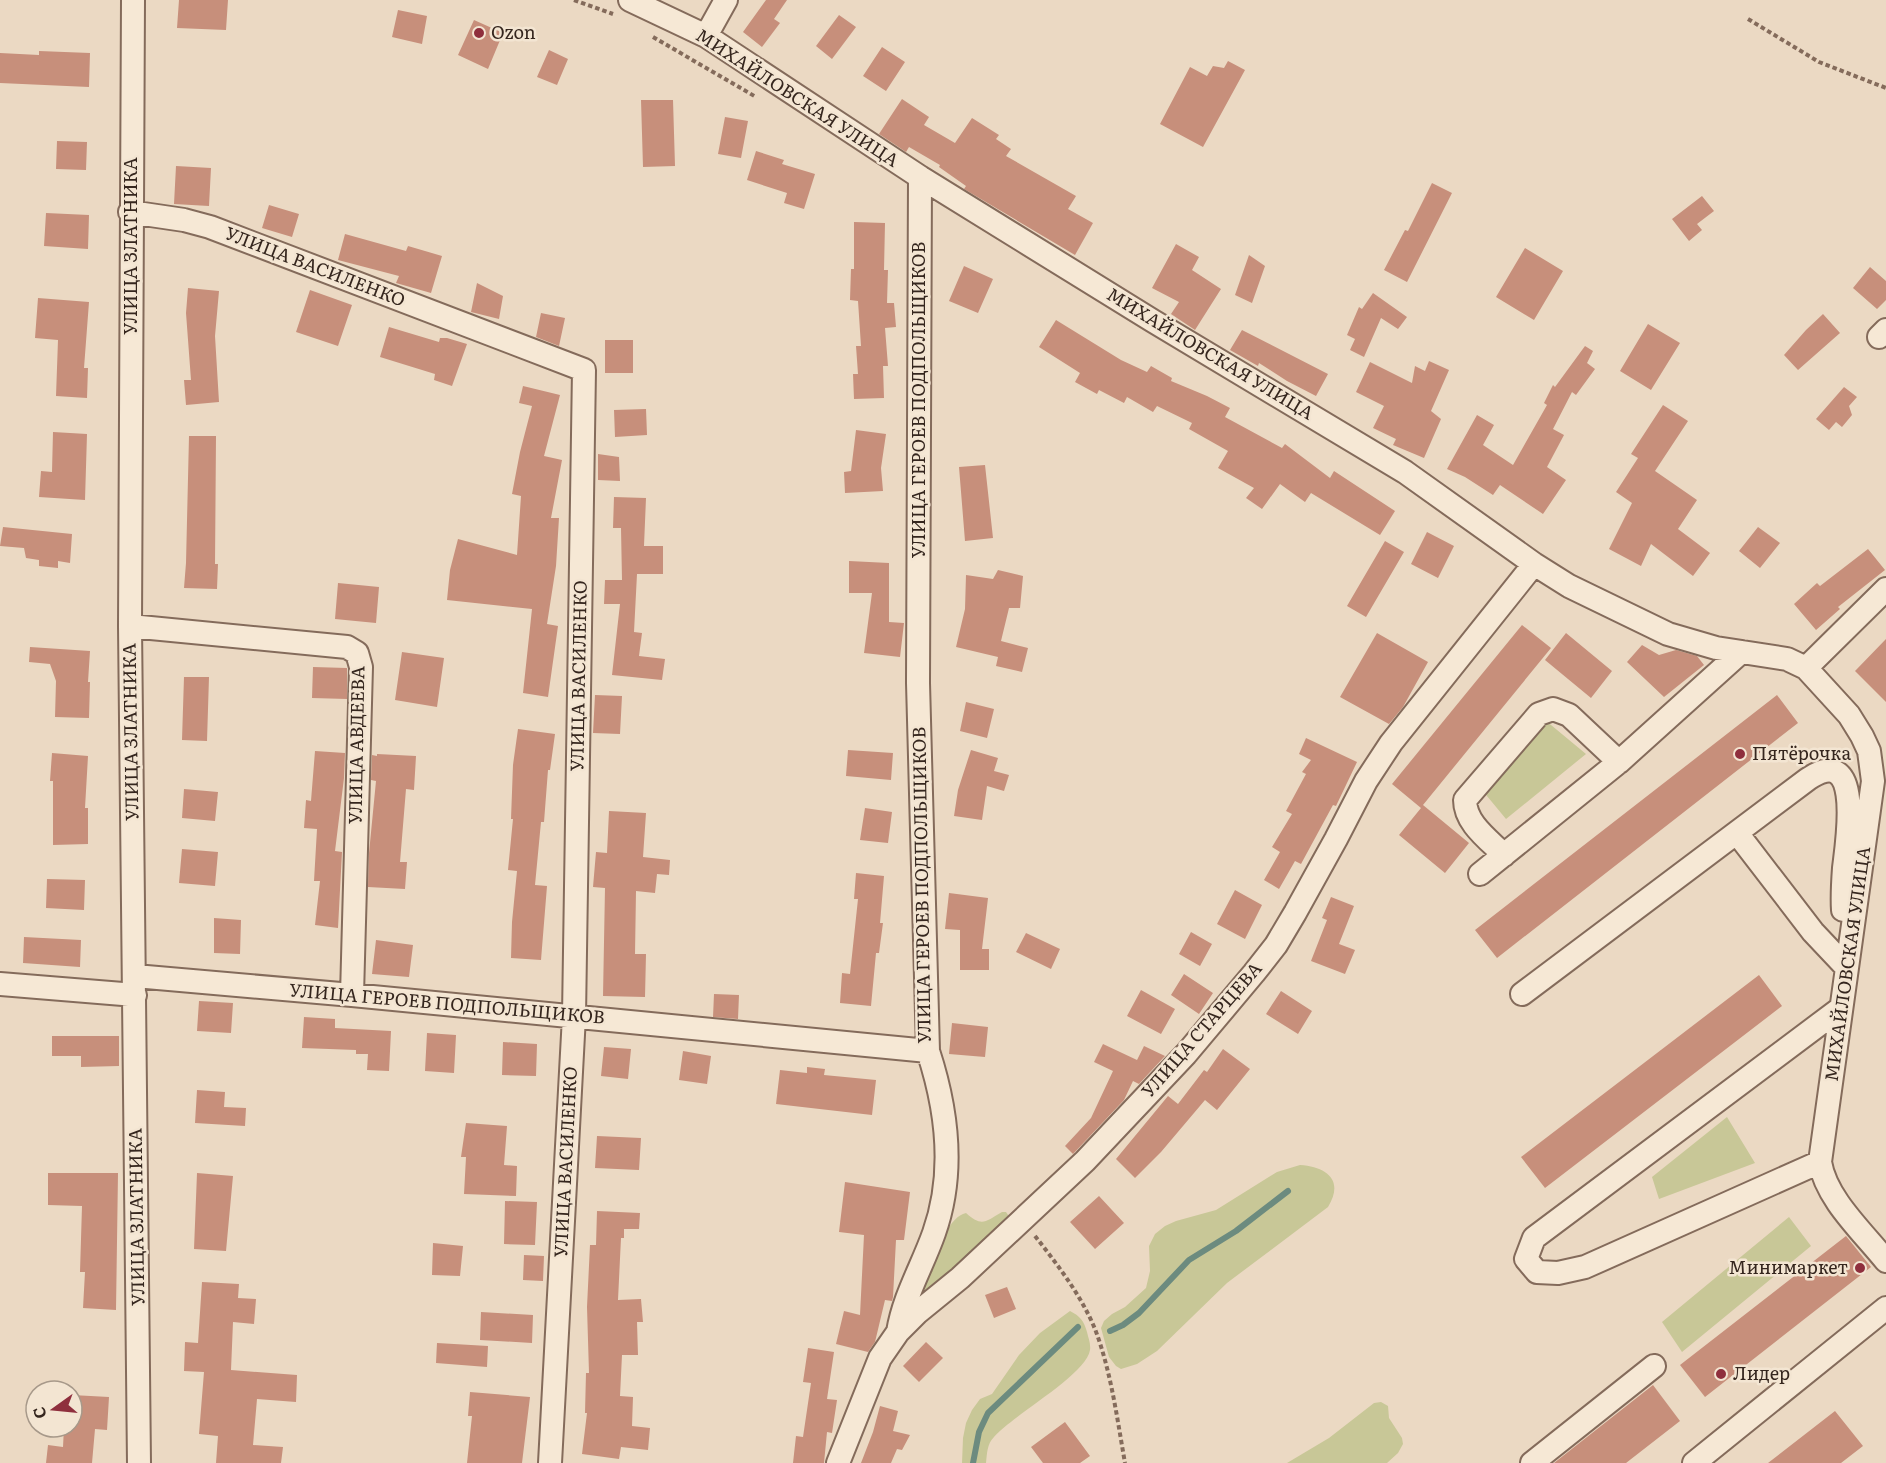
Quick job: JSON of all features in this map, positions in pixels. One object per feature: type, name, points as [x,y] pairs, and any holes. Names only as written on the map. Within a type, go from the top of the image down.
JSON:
[{"type":"street","name":"УЛИЦА ЗЛАТНИКА","points":[[133,0],[130,212],[130,626],[139,1463]]},
{"type":"street","points":[[706,36],[726,0]]},
{"type":"street","name":"МИХАЙЛОВСКАЯ УЛИЦА","points":[[622,7],[706,36],[920,177],[1153,321],[1405,472],[1534,564],[1569,586],[1653,628],[1686,640],[1787,659],[1806,668],[1849,715],[1869,751],[1872,764],[1872,800],[1820,1162],[1822,1178],[1829,1192],[1886,1261]]},
{"type":"street","name":"УЛИЦА ГЕРОЕВ ПОДПОЛЬЩИКОВ","points":[[0,984],[135,986],[352,995],[928,1051],[918,683],[920,177]]},
{"type":"street","name":"УЛИЦА ВАСИЛЕНКО","points":[[130,212],[184,220],[210,227],[584,370],[574,1016],[550,1463]]},
{"type":"street","name":"УЛИЦА СТАРЦЕВА","points":[[838,1463],[880,1358],[898,1332],[917,1313],[954,1284],[1084,1161],[1186,1054],[1259,966],[1276,945],[1314,880],[1366,781],[1390,743],[1534,564]]},
{"type":"street","points":[[1806,668],[1886,589]]},
{"type":"street","name":"УЛИЦА АВДЕЕВА","points":[[130,626],[347,647],[357,653],[361,667],[352,995]]},
{"type":"street","points":[[1480,874],[1619,762],[1741,652]]},
{"type":"street","points":[[1504,855],[1465,812],[1465,800],[1539,714],[1553,709],[1569,716],[1619,762]]},
{"type":"street","points":[[1522,994],[1817,773],[1827,770],[1836,771],[1842,778],[1849,808],[1842,888],[1847,968]]},
{"type":"street","points":[[1737,833],[1820,941],[1847,968]]},
{"type":"street","points":[[1820,1162],[1585,1267],[1558,1273],[1537,1272],[1526,1259],[1534,1238],[1841,1008]]},
{"type":"street","points":[[898,1332],[904,1304],[934,1234],[943,1194],[945,1120],[939,1088],[928,1051]]},
{"type":"street","points":[[1694,1463],[1886,1308]]},
{"type":"street","points":[[1532,1463],[1654,1366]]},
{"type":"path","points":[[574,0],[622,7]]},
{"type":"path","points":[[1749,19],[1819,62],[1886,88]]},
{"type":"path","points":[[645,32],[758,98]]},
{"type":"path","points":[[1021,1219],[1074,1289],[1094,1327],[1113,1399],[1125,1463]]},
{"type":"shaded area","points":[[1545,720],[1586,754],[1506,819],[1482,790]]},
{"type":"shaded area","points":[[1727,1117],[1755,1163],[1659,1199],[1652,1177]]},
{"type":"shaded area","points":[[1300,1165],[1325,1172],[1334,1183],[1333,1198],[1328,1207],[1227,1283],[1157,1351],[1137,1364],[1121,1369],[1116,1366],[1109,1357],[1101,1328],[1104,1321],[1125,1307],[1146,1288],[1150,1271],[1149,1246],[1155,1234],[1176,1221],[1216,1210],[1277,1172]]},
{"type":"shaded area","points":[[1006,1212],[1010,1218],[934,1294],[918,1298],[931,1263],[950,1225],[966,1213],[984,1222]]},
{"type":"shaded area","points":[[1789,1217],[1811,1246],[1682,1352],[1662,1322]]},
{"type":"shaded area","points":[[1070,1311],[1081,1319],[1086,1328],[1090,1350],[1086,1360],[1063,1383],[994,1437],[987,1452],[986,1463],[962,1463],[963,1438],[972,1410],[980,1399],[992,1394],[1019,1355],[1040,1333]]},
{"type":"shaded area","points":[[1381,1402],[1388,1406],[1389,1418],[1402,1438],[1403,1444],[1398,1453],[1387,1463],[1287,1463],[1329,1438],[1374,1403]]},
{"type":"building","points":[[179,0],[228,0],[226,30],[177,28]]},
{"type":"building","points":[[766,0],[787,0],[774,19],[780,23],[762,47],[743,32]]},
{"type":"building","points":[[398,10],[427,16],[422,44],[392,37]]},
{"type":"building","points":[[839,15],[856,27],[832,59],[816,46]]},
{"type":"building","points":[[474,20],[503,33],[488,69],[458,55]]},
{"type":"building","points":[[882,47],[905,62],[886,91],[863,76]]},
{"type":"building","points":[[549,50],[568,59],[557,85],[537,77]]},
{"type":"building","points":[[39,51],[90,53],[89,87],[0,83],[0,53],[39,55]]},
{"type":"building","points":[[1228,61],[1245,70],[1203,147],[1160,124],[1190,67],[1207,76],[1213,66],[1224,68]]},
{"type":"building","points":[[902,99],[929,117],[924,125],[955,143],[972,118],[999,135],[996,139],[1011,149],[1006,156],[1076,196],[1068,209],[1093,223],[1075,255],[964,189],[966,186],[939,167],[940,165],[909,147],[906,152],[879,134]]},
{"type":"building","points":[[641,100],[673,100],[675,166],[643,167]]},
{"type":"building","points":[[725,117],[748,121],[741,158],[718,154]]},
{"type":"building","points":[[57,141],[87,142],[86,170],[56,169]]},
{"type":"building","points":[[756,151],[784,160],[782,164],[815,174],[804,209],[784,203],[787,193],[747,180]]},
{"type":"building","points":[[176,166],[211,168],[209,206],[174,204]]},
{"type":"building","points":[[1432,183],[1452,193],[1407,282],[1384,270],[1405,230],[1408,231]]},
{"type":"building","points":[[1702,196],[1714,211],[1697,224],[1702,230],[1689,241],[1672,219]]},
{"type":"building","points":[[269,205],[299,214],[292,237],[262,228]]},
{"type":"building","points":[[46,213],[89,215],[88,249],[44,246]]},
{"type":"building","points":[[854,222],[885,223],[884,270],[888,270],[887,303],[894,303],[896,327],[885,328],[888,366],[883,366],[884,398],[854,399],[853,374],[858,374],[856,346],[861,346],[858,301],[850,300],[851,269],[854,269]]},
{"type":"building","points":[[345,234],[406,251],[408,246],[442,256],[431,293],[396,283],[399,276],[338,260]]},
{"type":"building","points":[[1176,244],[1199,257],[1192,270],[1221,289],[1195,330],[1171,314],[1179,302],[1152,288]]},
{"type":"building","points":[[1525,248],[1563,271],[1534,320],[1496,297]]},
{"type":"building","points":[[1249,255],[1265,266],[1252,303],[1235,295]]},
{"type":"building","points":[[964,266],[993,279],[978,313],[949,301]]},
{"type":"building","points":[[1870,267],[1886,281],[1886,300],[1877,309],[1853,288]]},
{"type":"building","points":[[477,283],[503,296],[499,319],[471,312]]},
{"type":"building","points":[[188,288],[219,291],[215,336],[219,402],[186,405],[184,380],[191,380],[186,313]]},
{"type":"building","points":[[310,290],[352,305],[338,346],[296,332]]},
{"type":"building","points":[[1373,293],[1407,317],[1398,329],[1381,318],[1364,357],[1350,350],[1355,339],[1347,335],[1359,307],[1362,309]]},
{"type":"building","points":[[38,298],[89,302],[84,368],[88,368],[87,398],[56,396],[58,340],[35,338]]},
{"type":"building","points":[[541,313],[565,318],[559,346],[536,337]]},
{"type":"building","points":[[1823,314],[1840,333],[1798,370],[1784,355]]},
{"type":"building","points":[[1056,320],[1121,360],[1147,372],[1151,366],[1172,378],[1171,381],[1230,408],[1225,417],[1282,448],[1285,444],[1330,478],[1334,471],[1395,511],[1380,535],[1311,493],[1305,502],[1280,484],[1262,509],[1246,498],[1254,488],[1218,468],[1228,451],[1189,429],[1192,423],[1157,406],[1153,412],[1127,397],[1124,403],[1099,390],[1097,394],[1075,382],[1080,373],[1039,347]]},
{"type":"building","points":[[1648,324],[1680,343],[1651,390],[1620,371]]},
{"type":"building","points":[[389,327],[439,342],[440,338],[447,338],[467,344],[452,386],[434,380],[435,374],[380,357]]},
{"type":"building","points":[[1242,330],[1328,374],[1316,396],[1259,363],[1258,366],[1230,350]]},
{"type":"building","points":[[605,340],[633,340],[633,373],[605,373]]},
{"type":"building","points":[[1585,346],[1593,351],[1587,363],[1595,369],[1576,395],[1572,392],[1553,429],[1564,435],[1547,467],[1566,480],[1543,514],[1500,485],[1493,495],[1465,477],[1447,469],[1477,415],[1494,425],[1483,445],[1513,465],[1547,405],[1544,403],[1553,385],[1555,387]]},
{"type":"building","points":[[1429,361],[1449,370],[1431,411],[1441,419],[1424,458],[1393,445],[1396,439],[1373,428],[1384,406],[1356,392],[1370,362],[1412,383],[1415,366],[1425,371]]},
{"type":"building","points":[[523,386],[560,395],[544,456],[562,460],[551,518],[559,518],[556,566],[547,624],[558,626],[548,697],[523,693],[532,609],[447,600],[450,570],[458,539],[517,555],[521,496],[512,494],[532,406],[519,403]]},
{"type":"building","points":[[1844,387],[1857,397],[1849,406],[1852,415],[1842,427],[1836,422],[1829,430],[1816,419]]},
{"type":"building","points":[[1663,405],[1688,421],[1655,471],[1697,500],[1678,529],[1710,553],[1693,576],[1651,544],[1641,566],[1609,549],[1632,503],[1616,492],[1638,458],[1631,454]]},
{"type":"building","points":[[646,409],[647,435],[615,437],[614,410]]},
{"type":"building","points":[[856,430],[886,434],[881,468],[883,491],[845,493],[844,472],[851,471]]},
{"type":"building","points":[[53,432],[87,434],[85,500],[39,497],[41,471],[52,472]]},
{"type":"building","points":[[189,436],[216,436],[215,564],[218,564],[217,589],[184,588]]},
{"type":"building","points":[[598,454],[619,457],[620,481],[598,480]]},
{"type":"building","points":[[985,465],[993,538],[965,541],[959,467]]},
{"type":"building","points":[[614,497],[646,498],[644,546],[663,546],[663,574],[637,574],[634,632],[642,633],[639,656],[665,659],[662,680],[612,675],[620,604],[604,604],[605,580],[622,580],[621,528],[613,528]]},
{"type":"building","points":[[3,527],[72,534],[70,563],[58,561],[58,568],[39,566],[39,560],[26,558],[24,548],[0,546]]},
{"type":"building","points":[[1758,527],[1780,543],[1760,568],[1739,551]]},
{"type":"building","points":[[1427,532],[1454,546],[1438,578],[1411,564]]},
{"type":"building","points":[[1385,541],[1404,552],[1366,617],[1347,606]]},
{"type":"building","points":[[1868,549],[1885,570],[1838,607],[1840,609],[1816,630],[1794,604],[1817,583],[1820,586]]},
{"type":"building","points":[[849,561],[889,563],[889,622],[904,623],[900,657],[864,653],[872,593],[849,593]]},
{"type":"building","points":[[998,570],[1023,576],[1020,608],[1009,608],[1001,641],[1028,648],[1022,672],[996,666],[998,657],[956,647],[965,609],[966,575],[993,579]]},
{"type":"building","points":[[338,583],[379,587],[376,623],[335,619]]},
{"type":"building","points":[[1522,625],[1551,648],[1423,805],[1469,843],[1445,873],[1399,835],[1421,808],[1392,784]]},
{"type":"building","points":[[1377,633],[1428,662],[1403,707],[1389,724],[1340,697]]},
{"type":"building","points":[[1566,633],[1612,671],[1591,698],[1545,660]]},
{"type":"building","points":[[1886,639],[1886,702],[1855,671]]},
{"type":"building","points":[[1642,645],[1659,655],[1676,650],[1697,656],[1704,665],[1664,697],[1627,662]]},
{"type":"building","points":[[30,647],[90,651],[89,718],[55,717],[56,681],[50,664],[29,662]]},
{"type":"building","points":[[402,652],[444,658],[437,707],[395,700]]},
{"type":"building","points":[[313,667],[347,668],[347,699],[312,698]]},
{"type":"building","points":[[184,677],[209,677],[207,741],[182,740]]},
{"type":"building","points":[[595,695],[622,696],[620,734],[593,733]]},
{"type":"building","points":[[1777,695],[1798,723],[1497,958],[1475,930]]},
{"type":"building","points":[[966,702],[994,709],[987,738],[960,731]]},
{"type":"building","points":[[518,729],[555,734],[550,770],[548,770],[544,822],[541,822],[535,885],[547,886],[541,960],[511,958],[517,871],[508,870],[513,819],[511,819],[513,765]]},
{"type":"building","points":[[1306,738],[1357,762],[1336,806],[1333,805],[1301,864],[1295,861],[1279,889],[1264,880],[1280,852],[1272,847],[1292,814],[1286,811],[1306,774],[1302,772],[1311,760],[1299,754]]},
{"type":"building","points":[[848,750],[893,753],[891,780],[846,776]]},
{"type":"building","points":[[971,750],[998,758],[994,771],[1009,775],[1004,791],[987,786],[982,820],[954,816],[958,790]]},
{"type":"building","points":[[315,751],[345,753],[335,851],[342,852],[338,928],[315,925],[320,881],[314,881],[317,829],[304,828],[306,800],[311,801]]},
{"type":"building","points":[[52,753],[88,756],[85,808],[88,808],[88,844],[53,845],[53,781],[50,781]]},
{"type":"building","points":[[377,754],[416,756],[414,790],[406,789],[400,862],[407,862],[405,889],[368,887],[376,781],[371,780],[372,755],[377,756]]},
{"type":"building","points":[[184,789],[218,792],[215,821],[182,818]]},
{"type":"building","points":[[865,808],[892,812],[888,843],[860,840]]},
{"type":"building","points":[[609,811],[646,813],[643,857],[670,860],[669,875],[657,874],[655,893],[636,891],[635,954],[646,954],[645,997],[603,996],[605,888],[593,887],[596,852],[607,853]]},
{"type":"building","points":[[182,849],[218,852],[215,886],[179,883]]},
{"type":"building","points":[[856,873],[884,876],[880,923],[883,923],[879,953],[876,953],[871,1006],[840,1003],[842,973],[850,974],[858,899],[854,899]]},
{"type":"building","points":[[47,879],[85,880],[84,910],[46,908]]},
{"type":"building","points":[[1235,890],[1262,905],[1245,939],[1217,924]]},
{"type":"building","points":[[949,893],[988,898],[982,949],[989,949],[989,970],[960,970],[960,930],[945,929]]},
{"type":"building","points":[[1331,897],[1354,906],[1339,944],[1355,950],[1345,974],[1311,961],[1327,920],[1322,918]]},
{"type":"building","points":[[214,918],[241,920],[240,954],[214,953]]},
{"type":"building","points":[[1191,932],[1212,944],[1200,966],[1179,954]]},
{"type":"building","points":[[1026,933],[1060,949],[1051,969],[1016,952]]},
{"type":"building","points":[[24,937],[81,940],[80,967],[23,963]]},
{"type":"building","points":[[376,940],[413,945],[409,977],[372,974]]},
{"type":"building","points":[[1184,974],[1213,993],[1199,1014],[1171,995]]},
{"type":"building","points":[[1759,975],[1782,1006],[1545,1188],[1521,1157]]},
{"type":"building","points":[[1141,990],[1175,1009],[1161,1034],[1127,1016]]},
{"type":"building","points":[[1281,991],[1312,1011],[1298,1034],[1266,1014]]},
{"type":"building","points":[[714,994],[739,995],[738,1019],[713,1017]]},
{"type":"building","points":[[199,1001],[233,1003],[231,1033],[197,1031]]},
{"type":"building","points":[[304,1017],[335,1019],[335,1028],[391,1031],[389,1071],[367,1070],[368,1054],[356,1054],[356,1050],[302,1048]]},
{"type":"building","points":[[952,1023],[988,1027],[985,1057],[949,1054]]},
{"type":"building","points":[[427,1033],[456,1035],[454,1073],[425,1071]]},
{"type":"building","points":[[52,1036],[119,1036],[119,1066],[81,1067],[81,1056],[52,1056]]},
{"type":"building","points":[[503,1042],[537,1044],[536,1076],[502,1075]]},
{"type":"building","points":[[1103,1044],[1137,1060],[1144,1046],[1165,1056],[1139,1084],[1133,1081],[1124,1100],[1073,1154],[1065,1146],[1091,1118],[1113,1071],[1094,1062]]},
{"type":"building","points":[[604,1047],[631,1049],[628,1079],[601,1076]]},
{"type":"building","points":[[1223,1049],[1250,1069],[1217,1110],[1205,1100],[1161,1152],[1135,1178],[1116,1159],[1168,1096],[1178,1104],[1204,1070],[1207,1072]]},
{"type":"building","points":[[683,1051],[711,1056],[707,1084],[679,1080]]},
{"type":"building","points":[[807,1067],[825,1069],[824,1075],[876,1080],[872,1115],[776,1104],[780,1070],[807,1073]]},
{"type":"building","points":[[197,1090],[225,1092],[224,1107],[246,1108],[245,1126],[195,1123]]},
{"type":"building","points":[[466,1123],[507,1126],[504,1165],[517,1166],[516,1196],[464,1194],[466,1157],[461,1157]]},
{"type":"building","points":[[597,1136],[641,1138],[639,1170],[595,1168]]},
{"type":"building","points":[[48,1173],[118,1173],[116,1310],[83,1308],[85,1272],[80,1272],[82,1206],[48,1205]]},
{"type":"building","points":[[197,1173],[233,1176],[226,1251],[194,1249]]},
{"type":"building","points":[[845,1182],[910,1192],[904,1240],[896,1240],[892,1301],[885,1300],[875,1342],[868,1352],[836,1344],[844,1311],[860,1315],[864,1235],[839,1232]]},
{"type":"building","points":[[1099,1196],[1124,1223],[1095,1249],[1070,1222]]},
{"type":"building","points":[[505,1201],[537,1202],[535,1245],[504,1244]]},
{"type":"building","points":[[597,1211],[640,1213],[639,1229],[624,1229],[624,1238],[621,1238],[618,1300],[641,1299],[643,1322],[637,1322],[638,1355],[622,1355],[620,1396],[633,1397],[632,1426],[650,1428],[648,1450],[621,1447],[619,1459],[582,1454],[587,1413],[585,1413],[586,1373],[589,1373],[587,1307],[590,1245],[596,1245]]},
{"type":"building","points":[[1846,1236],[1871,1267],[1705,1397],[1680,1365]]},
{"type":"building","points":[[433,1243],[463,1246],[460,1276],[432,1275]]},
{"type":"building","points":[[524,1255],[544,1256],[543,1281],[523,1280]]},
{"type":"building","points":[[202,1282],[239,1284],[238,1298],[256,1299],[254,1324],[233,1322],[231,1370],[297,1375],[296,1402],[257,1399],[253,1445],[283,1447],[281,1463],[216,1463],[218,1436],[199,1434],[204,1372],[184,1371],[185,1342],[198,1343]]},
{"type":"building","points":[[1007,1287],[1016,1309],[994,1318],[985,1295]]},
{"type":"building","points":[[481,1312],[533,1315],[532,1343],[480,1340]]},
{"type":"building","points":[[926,1342],[943,1358],[919,1382],[903,1366]]},
{"type":"building","points":[[437,1343],[488,1346],[487,1367],[436,1363]]},
{"type":"building","points":[[808,1348],[834,1352],[827,1399],[837,1400],[832,1433],[827,1432],[824,1463],[793,1463],[796,1436],[803,1437],[811,1383],[803,1382]]},
{"type":"building","points":[[1653,1385],[1680,1421],[1626,1463],[1554,1463]]},
{"type":"building","points":[[470,1392],[530,1397],[522,1463],[467,1463],[472,1416],[468,1416]]},
{"type":"building","points":[[84,1396],[109,1397],[107,1430],[95,1429],[92,1463],[46,1463],[48,1445],[63,1447],[63,1439],[84,1439]]},
{"type":"building","points":[[880,1406],[898,1411],[893,1431],[910,1435],[902,1450],[897,1449],[891,1463],[861,1463],[873,1432]]},
{"type":"building","points":[[1835,1411],[1863,1446],[1841,1463],[1768,1463]]},
{"type":"building","points":[[1065,1422],[1090,1456],[1080,1463],[1043,1463],[1031,1447]]},
{"type":"waterway","points":[[1110,1331],[1139,1313],[1189,1260],[1236,1231],[1288,1191]]},
{"type":"waterway","points":[[973,1463],[979,1432],[988,1413],[1078,1327]]},
{"type":"place","name":"Ozon","points":[[479,33]]},
{"type":"place","name":"Пятёрочка","points":[[1740,754]]},
{"type":"place","name":"Минимаркет","points":[[1860,1268]]},
{"type":"place","name":"Лидер","points":[[1721,1374]]}]
